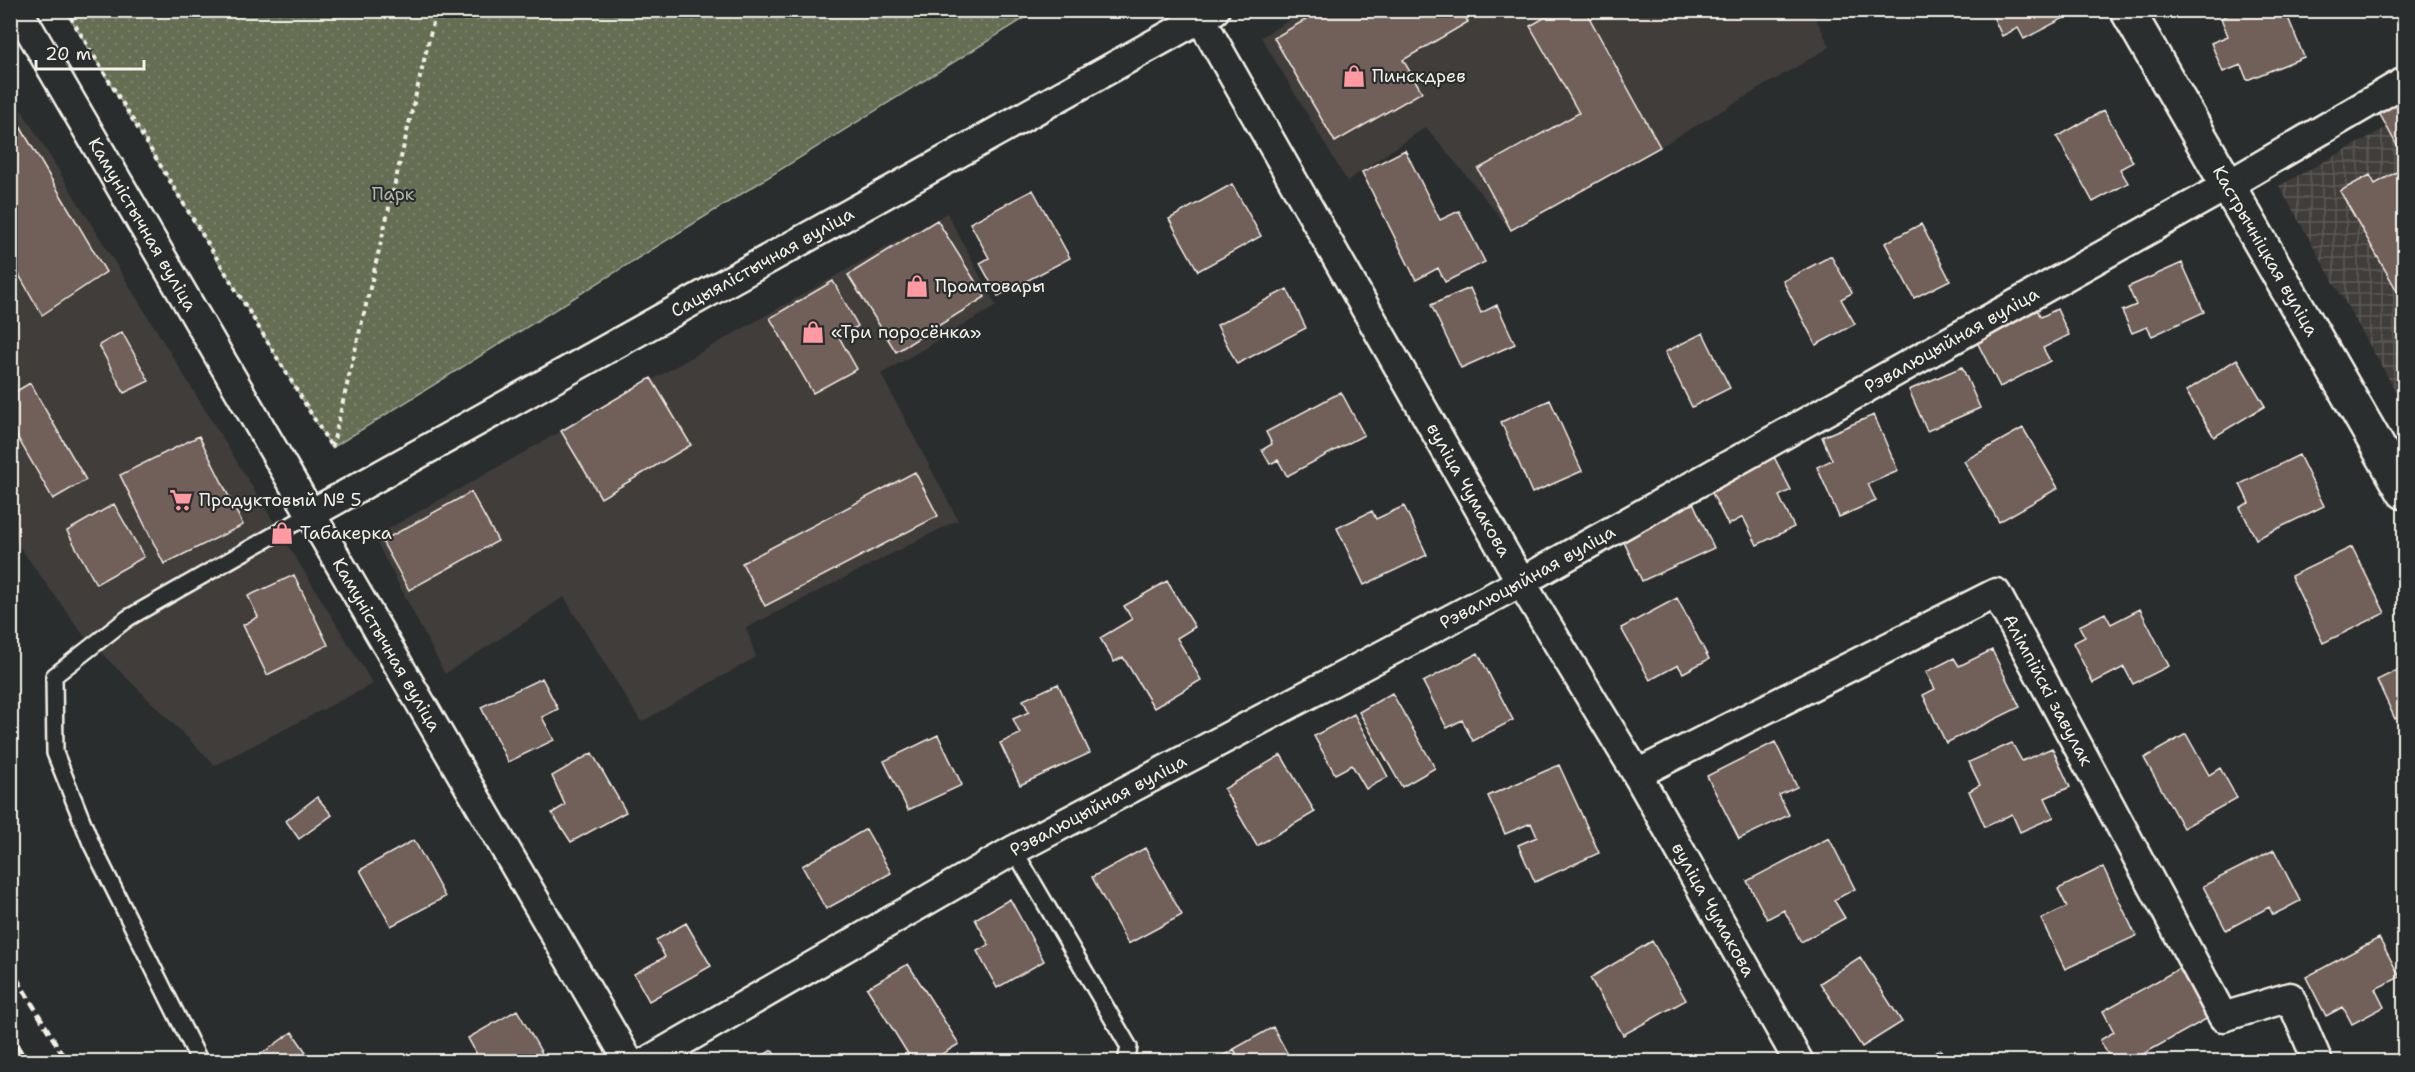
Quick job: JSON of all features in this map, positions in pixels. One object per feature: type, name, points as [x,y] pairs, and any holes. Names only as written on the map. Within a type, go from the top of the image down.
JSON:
[{"type":"street","name":"Камуністычная вуліца","points":[[18,10],[628,1062]]},
{"type":"street","name":"Кастрычніцкая вуліца","points":[[2127,10],[2404,492]]},
{"type":"street","name":"Сацыялістычная вуліца","points":[[309,515],[1204,13]]},
{"type":"street","name":"вуліца Чумакова","points":[[1204,13],[1521,582],[1637,774],[1799,1062]]},
{"type":"street","name":"Рэвалюцыйная вуліца","points":[[646,1062],[1014,850],[1521,582],[2228,185],[2404,82]]},
{"type":"street","name":"Алімпійскі завулак","points":[[1637,774],[1996,592],[2223,1017],[2290,997],[2319,1062]]},
{"type":"lane","points":[[200,1062],[91,843],[55,753],[54,676],[128,618],[309,515]]},
{"type":"lane","points":[[1014,850],[1129,1047],[1125,1062]]},
{"type":"path","points":[[66,10],[332,448],[436,10]]},
{"type":"shaded area","points":[[1306,10],[1812,10],[1830,47],[1660,147],[1511,230],[1426,127],[1347,181],[1261,37]]},
{"type":"shaded area","points":[[10,91],[373,684],[215,765],[84,636],[11,535]]},
{"type":"shaded area","points":[[2404,118],[2404,391],[2398,395],[2279,186]]},
{"type":"shaded area","points":[[947,213],[996,306],[881,374],[958,520],[746,628],[756,657],[641,722],[564,597],[445,674],[374,537]]},
{"type":"green space","name":"Парк","points":[[66,11],[1036,11],[332,448]]},
{"type":"building","name":"Пинскдрев","points":[[1322,10],[1461,10],[1468,22],[1403,60],[1422,92],[1335,142],[1274,38]]},
{"type":"building","points":[[1558,10],[1585,10],[1660,147],[1511,230],[1478,169],[1579,113],[1530,26]]},
{"type":"building","points":[[1990,10],[2062,10],[2066,17],[2024,39],[2018,28],[2002,36]]},
{"type":"building","points":[[2240,10],[2285,10],[2304,57],[2247,80],[2241,65],[2223,72],[2211,43],[2228,36],[2221,18]]},
{"type":"building","points":[[2404,95],[2404,148],[2400,151],[2377,109]]},
{"type":"building","points":[[2104,110],[2133,162],[2120,169],[2128,183],[2093,202],[2057,137]]},
{"type":"building","points":[[10,112],[21,128],[10,134]]},
{"type":"building","points":[[21,128],[106,272],[42,315],[10,259],[10,134]]},
{"type":"building","points":[[1405,150],[1440,220],[1459,211],[1485,262],[1445,282],[1438,268],[1416,280],[1362,172]]},
{"type":"building","points":[[2398,171],[2404,183],[2404,303],[2340,191],[2370,175],[2375,184]]},
{"type":"building","points":[[1232,184],[1261,236],[1198,271],[1169,219]]},
{"type":"building","points":[[1033,190],[1070,258],[998,296],[980,263],[989,258],[970,223]]},
{"type":"building","name":"Промтовары","points":[[937,220],[985,297],[896,352],[848,275]]},
{"type":"building","points":[[1921,224],[1950,280],[1914,298],[1885,243]]},
{"type":"building","points":[[1831,256],[1852,293],[1841,299],[1855,324],[1816,345],[1783,281]]},
{"type":"building","points":[[2182,263],[2204,312],[2152,336],[2147,327],[2132,333],[2122,311],[2136,305],[2128,287]]},
{"type":"building","name":"«Три поросёнка»","points":[[833,281],[858,326],[839,337],[857,369],[813,393],[770,318]]},
{"type":"building","points":[[1470,288],[1481,313],[1497,305],[1515,344],[1461,368],[1431,305]]},
{"type":"building","points":[[1287,289],[1306,328],[1237,364],[1217,325]]},
{"type":"building","points":[[2057,309],[2069,335],[2043,348],[2050,361],[2000,387],[1974,336],[2012,317],[2015,321],[2037,310],[2041,317]]},
{"type":"building","points":[[122,332],[149,381],[124,393],[99,345]]},
{"type":"building","points":[[1703,333],[1730,388],[1692,407],[1665,352]]},
{"type":"building","points":[[2237,359],[2265,406],[2214,437],[2186,391]]},
{"type":"building","points":[[1962,367],[1980,408],[1927,431],[1909,390]]},
{"type":"building","points":[[651,378],[691,445],[601,498],[561,431]]},
{"type":"building","points":[[30,383],[86,480],[53,499],[10,424],[10,395]]},
{"type":"building","points":[[1341,392],[1364,435],[1287,476],[1278,460],[1270,464],[1262,450],[1272,444],[1266,432]]},
{"type":"building","points":[[1550,400],[1582,471],[1532,493],[1501,422]]},
{"type":"building","points":[[1874,415],[1898,471],[1868,484],[1876,501],[1839,517],[1817,467],[1832,460],[1822,437]]},
{"type":"building","points":[[2023,428],[2058,488],[1999,522],[1964,461]]},
{"type":"building","name":"Продуктовый № 5","points":[[199,436],[243,525],[164,564],[120,475]]},
{"type":"building","points":[[1772,453],[1791,490],[1779,496],[1794,527],[1757,545],[1743,517],[1728,525],[1708,485]]},
{"type":"building","points":[[2299,455],[2324,506],[2256,539],[2240,507],[2249,503],[2240,484]]},
{"type":"building","points":[[915,472],[938,516],[765,606],[742,563]]},
{"type":"building","points":[[471,492],[498,541],[409,590],[382,541]]},
{"type":"building","points":[[1690,496],[1714,548],[1642,581],[1618,529]]},
{"type":"building","points":[[114,504],[144,557],[96,584],[67,531]]},
{"type":"building","points":[[1404,506],[1427,555],[1364,585],[1337,528],[1372,511],[1376,519]]},
{"type":"building","points":[[2352,547],[2385,613],[2323,643],[2291,576]]},
{"type":"building","points":[[294,575],[328,645],[267,675],[243,625],[258,617],[248,596]]},
{"type":"building","points":[[1167,581],[1195,627],[1177,638],[1201,680],[1154,708],[1123,657],[1114,662],[1100,638],[1132,619],[1124,606]]},
{"type":"building","points":[[1677,598],[1709,659],[1683,673],[1678,665],[1650,680],[1621,628]]},
{"type":"building","points":[[2140,609],[2169,666],[2133,684],[2124,667],[2093,683],[2073,643],[2085,637],[2079,626],[2105,613],[2111,624]]},
{"type":"building","points":[[1992,650],[2020,707],[1946,743],[1923,695],[1935,689],[1926,672],[1954,658],[1959,666]]},
{"type":"building","points":[[1478,653],[1513,720],[1473,741],[1462,720],[1447,728],[1423,682]]},
{"type":"building","points":[[2404,667],[2404,717],[2403,715],[2395,719],[2377,680]]},
{"type":"building","points":[[542,678],[558,709],[542,717],[554,740],[508,762],[481,707]]},
{"type":"building","points":[[1058,684],[1090,753],[1020,785],[1000,743],[1020,734],[1013,719],[1029,712],[1023,700]]},
{"type":"building","points":[[1392,693],[1435,768],[1402,787],[1359,712]]},
{"type":"building","points":[[1354,714],[1388,777],[1366,789],[1352,765],[1335,774],[1314,736]]},
{"type":"building","points":[[2186,734],[2209,775],[2220,768],[2237,798],[2183,828],[2144,758]]},
{"type":"building","points":[[938,735],[962,785],[908,810],[884,761]]},
{"type":"building","points":[[1775,742],[1797,787],[1779,795],[1789,815],[1739,839],[1707,776]]},
{"type":"building","points":[[2012,743],[2022,761],[2052,748],[2070,787],[2045,798],[2054,817],[2020,832],[2012,814],[1985,827],[1969,791],[1980,785],[1969,762]]},
{"type":"building","points":[[592,753],[626,812],[571,842],[552,813],[565,805],[552,776]]},
{"type":"building","points":[[1281,755],[1315,812],[1257,846],[1224,789]]},
{"type":"building","points":[[1559,765],[1599,853],[1535,882],[1518,845],[1537,837],[1531,823],[1505,834],[1488,796]]},
{"type":"building","points":[[317,797],[332,815],[299,839],[286,821]]},
{"type":"building","points":[[866,829],[891,873],[826,909],[802,866]]},
{"type":"building","points":[[1829,838],[1855,889],[1834,900],[1845,918],[1801,942],[1784,910],[1767,919],[1747,881]]},
{"type":"building","points":[[414,840],[445,897],[391,926],[360,870]]},
{"type":"building","points":[[1145,848],[1182,915],[1128,944],[1092,877]]},
{"type":"building","points":[[2274,850],[2300,901],[2273,915],[2269,907],[2226,930],[2203,886]]},
{"type":"building","points":[[2103,867],[2136,936],[2065,969],[2041,919],[2067,907],[2058,889]]},
{"type":"building","points":[[1010,899],[1044,961],[997,988],[977,951],[989,945],[975,919]]},
{"type":"building","points":[[686,923],[711,966],[649,1001],[634,974],[665,957],[656,940]]},
{"type":"building","points":[[2379,938],[2400,977],[2375,989],[2384,1007],[2352,1024],[2343,1007],[2326,1016],[2306,977]]},
{"type":"building","points":[[1652,941],[1686,1000],[1623,1035],[1590,978]]},
{"type":"building","points":[[1860,957],[1902,1022],[1862,1047],[1820,983]]},
{"type":"building","points":[[908,964],[959,1044],[929,1062],[913,1062],[867,988]]},
{"type":"building","points":[[2182,967],[2210,1017],[2129,1062],[2112,1062],[2100,1040],[2114,1032],[2103,1011]]},
{"type":"building","points":[[517,1010],[547,1062],[481,1062],[468,1038]]},
{"type":"building","points":[[1273,1027],[1292,1062],[1241,1062],[1234,1049]]},
{"type":"building","points":[[292,1032],[313,1062],[250,1062]]},
{"type":"building","points":[[1234,1049],[1241,1062],[1213,1062]]},
{"type":"building","points":[[772,1050],[779,1062],[752,1062]]},
{"type":"building","points":[[1941,1050],[1947,1062],[1916,1062]]},
{"type":"railway","points":[[10,967],[67,1062]]},
{"type":"railway","points":[[10,1034],[27,1062]]},
{"type":"place","name":"Пинскдрев","points":[[1354,76]]},
{"type":"place","name":"Промтовары","points":[[917,286]]},
{"type":"place","name":"«Три поросёнка»","points":[[813,332]]},
{"type":"place","name":"Продуктовый № 5","points":[[181,500]]},
{"type":"place","name":"Табакерка","points":[[282,533]]}]
